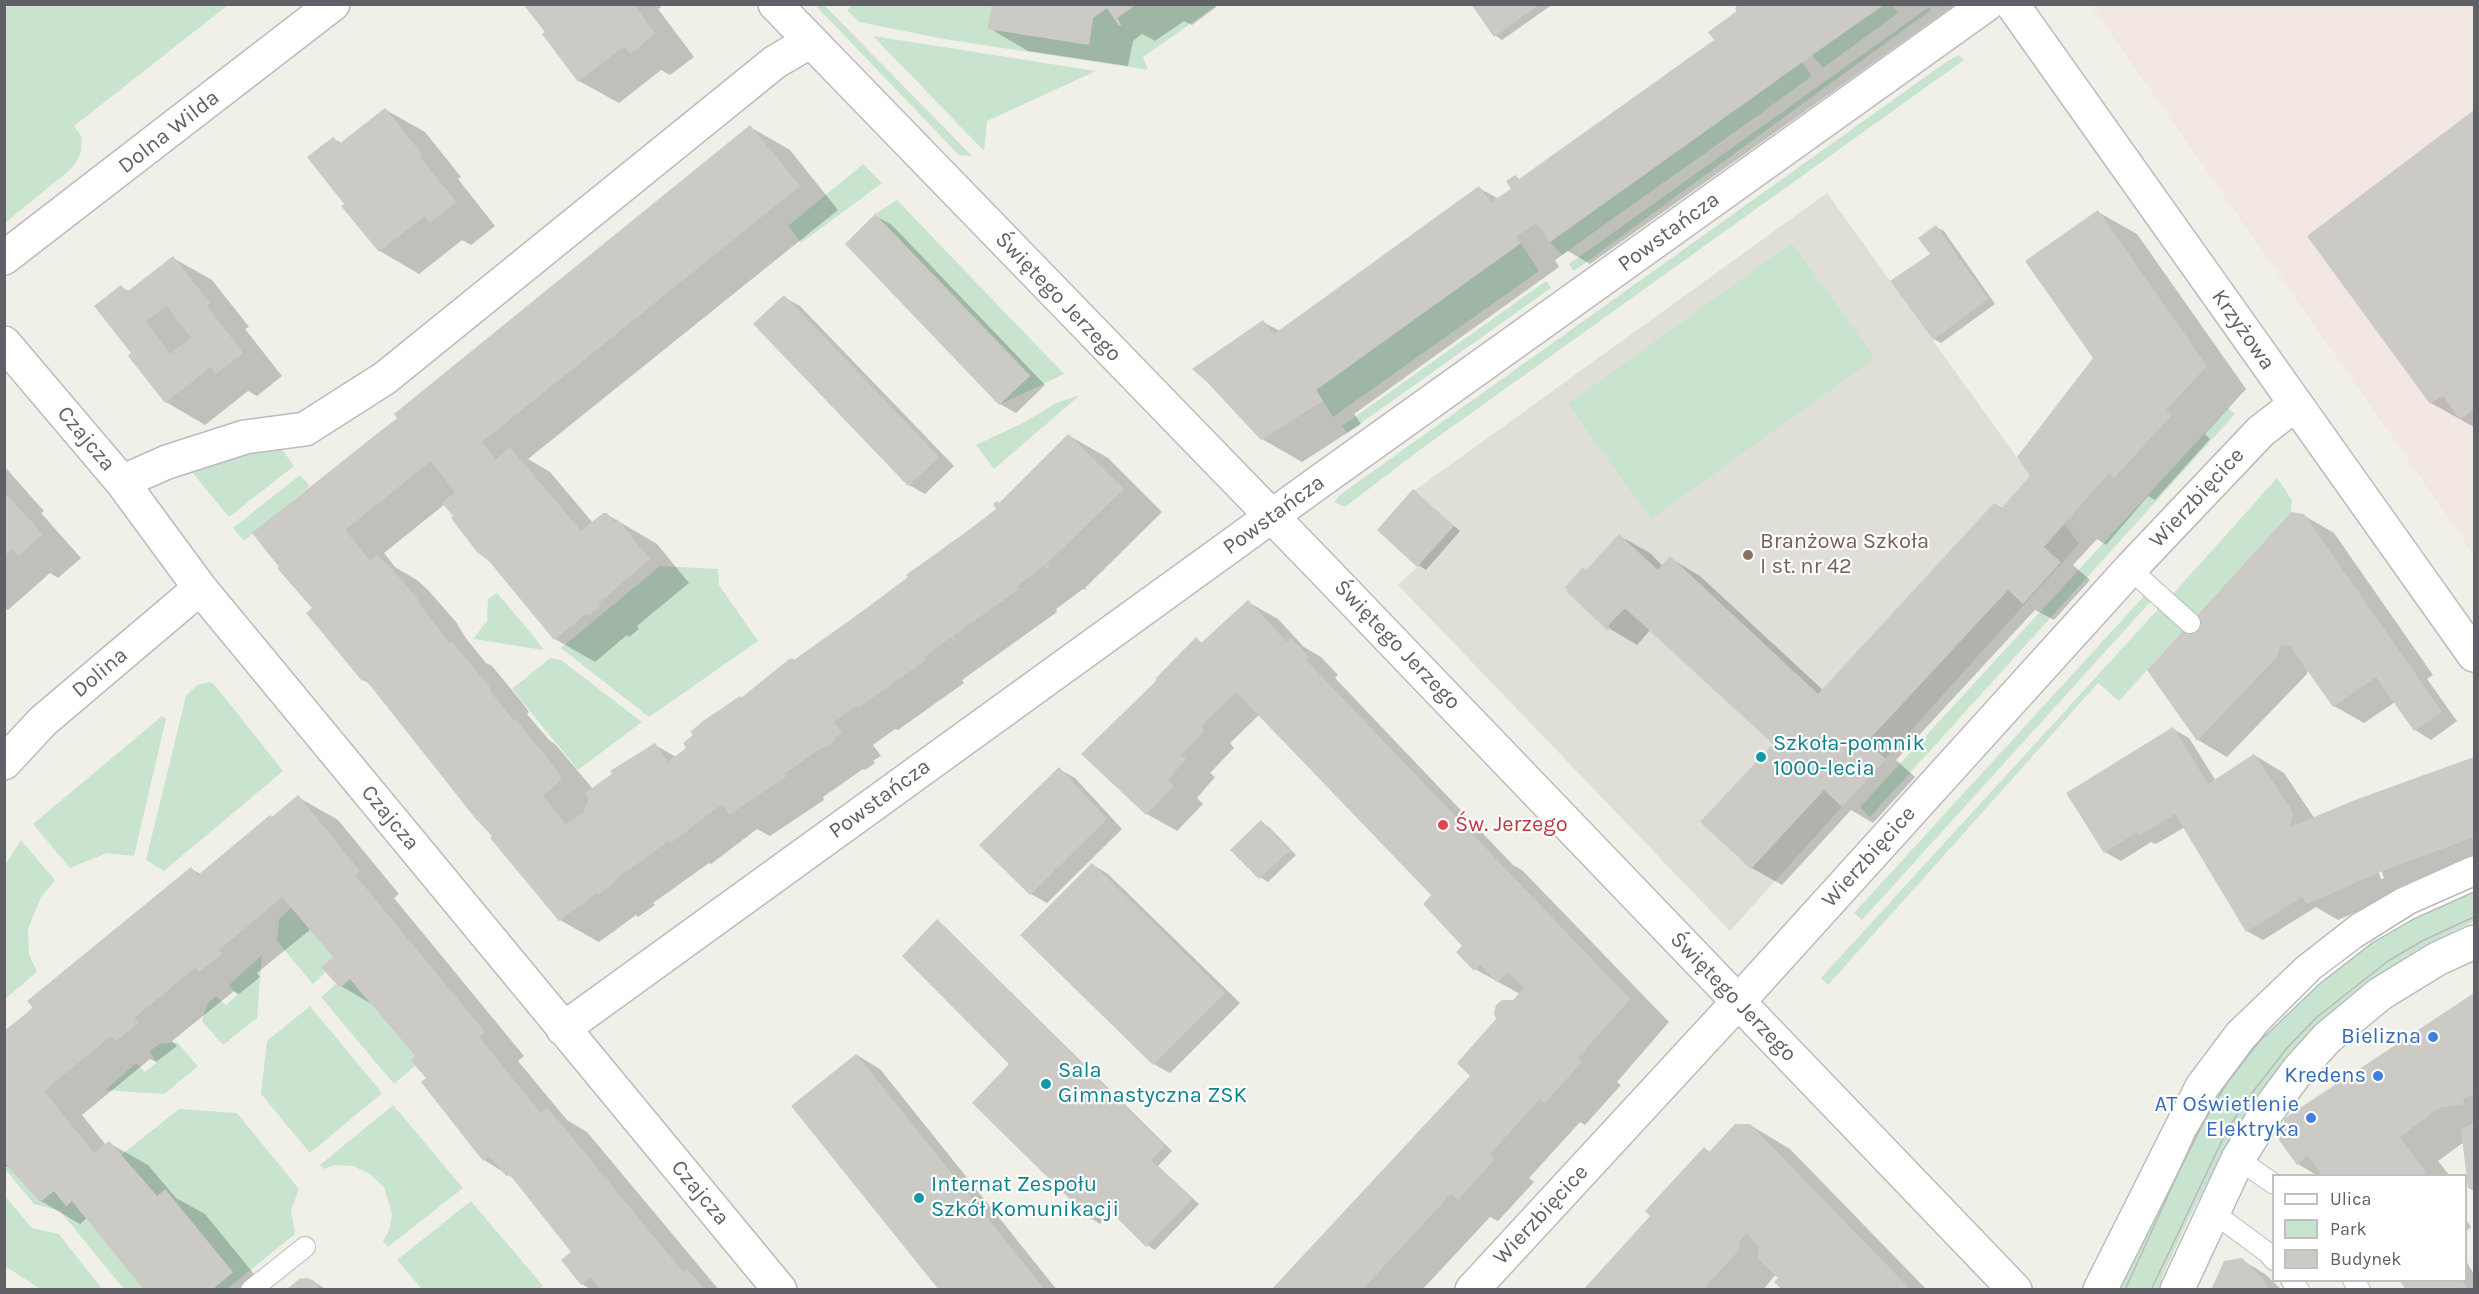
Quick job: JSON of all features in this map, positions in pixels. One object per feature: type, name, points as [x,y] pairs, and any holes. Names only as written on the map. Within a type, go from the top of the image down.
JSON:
[{"type":"street","name":"Dolna Wilda","points":[[4,258],[333,4]]},
{"type":"street","name":"Świętego Jerzego","points":[[776,4],[809,42],[1272,516],[2015,1290]]},
{"type":"street","name":"Powstańcza","points":[[563,1029],[1272,516],[1987,4]]},
{"type":"street","name":"Krzyżowa","points":[[2012,4],[2475,655]]},
{"type":"street","points":[[122,482],[167,462],[245,437],[305,429],[385,378],[775,63],[809,42]]},
{"type":"street","name":"Czajcza","points":[[4,343],[122,482],[200,588],[780,1290]]},
{"type":"street","name":"Wierzbięcice","points":[[1472,1290],[1738,1002],[2130,569],[2261,431],[2296,404]]},
{"type":"street","name":"Dolina","points":[[4,763],[43,721],[200,588]]},
{"type":"street","points":[[2100,1290],[2202,1087],[2241,1035],[2308,971],[2355,934],[2405,904],[2475,873]]},
{"type":"street","points":[[2177,1290],[2238,1159],[2289,1081],[2327,1038],[2380,994],[2437,959],[2475,942]]},
{"type":"lane","points":[[2130,569],[2190,623]]},
{"type":"lane","points":[[2238,1159],[2272,1183]]},
{"type":"lane","points":[[2212,1215],[2222,1219],[2272,1258]]},
{"type":"lane","points":[[251,1290],[305,1247]]},
{"type":"shaded area","points":[[2091,5],[2474,5],[2474,557],[2459,533]]},
{"type":"shaded area","name":"Branżowa Szkoła I st. nr 42","points":[[1827,193],[2079,544],[1730,931],[1398,585],[1417,567],[1414,491]]},
{"type":"green space","points":[[5,4],[228,5],[74,126],[82,137],[81,152],[77,161],[71,169],[5,223]]},
{"type":"green space","points":[[854,4],[992,5],[987,28],[1089,44],[1093,18],[1107,8],[1120,26],[1117,18],[1136,5],[1217,5],[1143,57],[1148,70],[944,39],[859,22],[847,10]]},
{"type":"green space","points":[[815,5],[824,5],[972,156],[959,155]]},
{"type":"green space","points":[[1884,5],[1892,5],[1898,13],[1823,68],[1812,55]]},
{"type":"green space","points":[[1929,7],[1931,10],[1574,271],[1569,264]]},
{"type":"green space","points":[[873,36],[1096,71],[987,121],[984,151]]},
{"type":"green space","points":[[1959,55],[1964,60],[1417,452],[1345,507],[1334,502],[1341,494],[1946,62]]},
{"type":"green space","points":[[1802,62],[1812,76],[1760,114],[1562,255],[1550,242]]},
{"type":"green space","points":[[863,164],[882,183],[801,243],[788,226]]},
{"type":"green space","points":[[897,200],[1064,374],[999,405],[1030,375],[875,214]]},
{"type":"green space","points":[[1521,243],[1539,271],[1333,417],[1316,390]]},
{"type":"green space","points":[[1792,243],[1875,358],[1651,519],[1568,404]]},
{"type":"green space","points":[[1546,281],[1551,288],[1347,433],[1342,426]]},
{"type":"green space","points":[[1080,395],[994,469],[976,445],[1023,423],[1056,403]]},
{"type":"green space","points":[[2228,408],[2235,414],[1870,817],[1860,807]]},
{"type":"green space","points":[[252,446],[277,448],[283,451],[294,466],[229,517],[186,465]]},
{"type":"green space","points":[[300,475],[310,486],[244,541],[233,528]]},
{"type":"green space","points":[[2277,478],[2292,500],[2291,512],[2196,616],[2172,595]]},
{"type":"green space","points":[[660,566],[718,569],[719,585],[758,641],[649,717],[561,648]]},
{"type":"green space","points":[[497,593],[544,650],[473,639],[487,621],[488,599]]},
{"type":"green space","points":[[2146,594],[2152,600],[1862,920],[1854,913]]},
{"type":"green space","points":[[2160,607],[2184,629],[2119,701],[2098,683],[1828,985],[1821,978]]},
{"type":"green space","points":[[550,658],[561,660],[642,722],[578,770],[512,689]]},
{"type":"green space","points":[[209,682],[214,684],[283,771],[164,871],[146,860],[186,696],[197,685]]},
{"type":"green space","points":[[162,716],[166,719],[134,856],[107,853],[70,868],[33,824]]},
{"type":"green space","points":[[21,840],[55,880],[41,897],[28,929],[29,954],[37,972],[5,999],[5,865]]},
{"type":"green space","points":[[2474,881],[2474,921],[2417,950],[2363,986],[2309,1033],[2257,1095],[2235,1130],[2190,1216],[2161,1279],[2169,1283],[2166,1289],[2111,1290],[2132,1264],[2182,1156],[2228,1075],[2322,968]]},
{"type":"green space","points":[[292,907],[333,957],[321,967],[326,972],[313,984],[277,941],[279,919]]},
{"type":"green space","points":[[262,955],[257,1018],[223,1045],[202,1021],[207,1004],[216,996],[226,1005],[237,995],[229,985]]},
{"type":"green space","points":[[350,979],[415,1056],[410,1060],[415,1066],[394,1084],[321,997],[336,984],[340,988]]},
{"type":"green space","points":[[310,1006],[382,1093],[310,1153],[261,1094],[267,1041]]},
{"type":"green space","points":[[177,1042],[198,1066],[164,1094],[105,1090],[136,1063],[145,1072],[157,1062],[149,1052],[159,1044]]},
{"type":"green space","points":[[393,1105],[463,1188],[388,1247],[383,1241],[389,1230],[392,1214],[384,1187],[370,1174],[353,1166],[335,1165],[324,1169],[320,1165]]},
{"type":"green space","points":[[179,1109],[237,1113],[299,1189],[291,1210],[295,1234],[227,1289],[212,1289],[233,1272],[157,1196],[121,1155]]},
{"type":"green space","points":[[6,1161],[40,1202],[54,1191],[66,1206],[72,1201],[144,1289],[124,1289],[60,1211],[34,1204],[5,1169]]},
{"type":"green space","points":[[4,1195],[32,1228],[59,1234],[102,1289],[40,1289],[5,1266]]},
{"type":"green space","points":[[471,1201],[543,1286],[539,1289],[422,1289],[397,1260]]},
{"type":"building","points":[[523,4],[634,4],[655,34],[630,54],[624,46],[578,82],[542,34],[545,32]]},
{"type":"building","points":[[992,4],[1136,4],[1117,18],[1121,25],[1119,26],[1107,8],[1093,18],[1089,45],[987,29]]},
{"type":"building","points":[[1471,4],[1540,4],[1494,37]]},
{"type":"building","points":[[1739,4],[1884,4],[1550,242],[1536,223],[1516,237],[1521,243],[1316,390],[1323,401],[1261,440],[1192,369],[1263,320],[1274,334],[1479,186],[1491,202],[1511,189],[1506,181],[1515,175],[1519,179],[1714,40],[1708,32],[1737,11],[1735,8]]},
{"type":"building","points":[[385,108],[456,202],[430,223],[425,216],[379,252],[341,206],[344,204],[307,157],[333,137],[339,144]]},
{"type":"building","points":[[2474,110],[2474,409],[2460,420],[2443,396],[2430,404],[2307,236]]},
{"type":"building","points":[[750,125],[800,186],[482,442],[496,459],[510,447],[581,531],[603,513],[607,513],[614,522],[617,519],[650,559],[599,603],[600,606],[589,615],[587,613],[554,640],[489,561],[477,552],[451,518],[453,516],[442,503],[455,492],[431,461],[345,530],[370,561],[377,555],[389,566],[416,597],[450,643],[452,642],[480,675],[514,721],[515,719],[553,765],[561,777],[560,781],[543,796],[566,824],[583,813],[589,798],[585,793],[612,774],[610,771],[655,743],[668,762],[686,748],[683,743],[693,735],[690,732],[703,721],[740,696],[741,698],[788,660],[792,658],[794,660],[864,610],[908,577],[906,575],[996,509],[993,504],[997,501],[999,503],[1068,434],[1124,489],[1046,564],[1049,567],[1046,569],[1044,566],[1017,586],[1019,589],[953,636],[955,639],[951,637],[924,657],[926,660],[858,708],[856,706],[834,722],[842,733],[835,738],[836,740],[784,774],[786,777],[729,815],[722,804],[671,843],[669,841],[615,880],[616,882],[559,921],[490,838],[492,836],[475,818],[365,679],[362,681],[306,613],[312,608],[277,568],[279,567],[252,533],[397,418],[394,414]]},
{"type":"building","points":[[2098,210],[2207,366],[2166,410],[2172,415],[2114,478],[2109,473],[2044,547],[2061,562],[2023,604],[2008,590],[1867,742],[1886,759],[1842,807],[1824,790],[1751,869],[1700,822],[1773,744],[1627,610],[1624,609],[1608,626],[1610,628],[1608,631],[1566,591],[1568,590],[1565,587],[1583,567],[1586,570],[1619,534],[1658,570],[1670,556],[1818,694],[1994,503],[2001,509],[2030,476],[2017,457],[2093,358],[2025,261]]},
{"type":"building","points":[[875,214],[1030,376],[999,405],[845,244]]},
{"type":"building","points":[[1936,225],[1988,299],[1933,340],[1890,281],[1930,254],[1918,238]]},
{"type":"building","points":[[173,256],[210,303],[207,306],[243,353],[216,374],[211,367],[165,403],[128,356],[131,353],[94,306],[121,285],[127,292]],"holes":[[[167,306],[191,338],[170,354],[146,321]]]},
{"type":"building","points":[[784,295],[939,457],[908,486],[753,324]]},
{"type":"building","points":[[1413,489],[1454,526],[1417,567],[1377,530]]},
{"type":"building","points":[[4,492],[43,534],[18,556],[12,549],[4,556]]},
{"type":"building","points":[[2291,512],[2304,514],[2442,712],[2414,731],[2376,677],[2333,707],[2290,646],[2280,645],[2277,657],[2197,741],[2147,670]]},
{"type":"building","points":[[1248,600],[1287,642],[1291,638],[1309,657],[1306,660],[1630,999],[1578,1058],[1582,1062],[1545,1103],[1540,1099],[1490,1154],[1495,1159],[1458,1200],[1451,1194],[1362,1290],[1271,1290],[1470,1076],[1457,1063],[1496,1019],[1494,1013],[1496,1005],[1502,1000],[1513,1000],[1524,988],[1508,972],[1497,982],[1480,965],[1474,971],[1456,952],[1462,946],[1423,904],[1431,895],[1236,692],[1201,726],[1205,731],[1181,755],[1186,759],[1168,780],[1174,786],[1146,815],[1081,754],[1157,680],[1155,679],[1196,637],[1201,643]]},
{"type":"building","points":[[2173,727],[2208,784],[2254,754],[2293,812],[2290,827],[2355,800],[2474,757],[2474,837],[2380,872],[2307,904],[2302,897],[2246,932],[2175,814],[2139,836],[2137,832],[2104,853],[2066,793]]},
{"type":"building","points":[[1059,767],[1107,819],[1030,895],[979,845]]},
{"type":"building","points":[[298,795],[360,871],[355,875],[485,1032],[479,1037],[541,1113],[547,1107],[683,1272],[687,1269],[705,1290],[601,1290],[591,1277],[581,1285],[561,1260],[571,1252],[510,1175],[506,1176],[489,1156],[483,1161],[421,1082],[426,1078],[410,1060],[415,1056],[350,979],[340,988],[321,967],[333,957],[282,897],[219,950],[222,954],[199,972],[195,968],[134,1018],[139,1023],[116,1041],[111,1036],[44,1091],[94,1153],[109,1141],[157,1196],[165,1189],[233,1272],[212,1290],[144,1290],[72,1201],[66,1206],[54,1191],[40,1202],[4,1162],[4,1031],[33,1008],[27,1001],[191,867],[198,875],[270,815],[272,817]]},
{"type":"building","points":[[1261,820],[1294,855],[1288,852],[1259,879],[1230,850]]},
{"type":"building","points":[[1092,863],[1225,993],[1153,1065],[1020,935]]},
{"type":"building","name":"Sala Gimnastyczna ZSK","points":[[937,919],[1165,1146],[1151,1160],[1192,1199],[1146,1247],[1105,1206],[1091,1220],[972,1103],[1009,1064],[902,956]]},
{"type":"building","points":[[2474,993],[2474,1095],[2464,1098],[2463,1105],[2441,1107],[2400,1137],[2427,1174],[2322,1174],[2308,1155],[2297,1165],[2279,1140],[2285,1118]]},
{"type":"building","name":"Internat Zespołu Szkół Komunikacji","points":[[856,1054],[1045,1290],[939,1290],[791,1106]]},
{"type":"building","points":[[2474,1122],[2474,1187],[2468,1188],[2461,1130]]},
{"type":"building","points":[[1735,1124],[1750,1124],[1911,1290],[1782,1290],[1774,1282],[1778,1278],[1757,1258],[1759,1246],[1747,1234],[1739,1242],[1740,1249],[1706,1286],[1708,1290],[1583,1290],[1650,1216],[1645,1211],[1704,1147],[1709,1152]]},
{"type":"building","points":[[2242,1258],[2271,1290],[2211,1290],[2224,1261]]},
{"type":"building","points":[[306,1278],[318,1285],[318,1290],[286,1290],[299,1279]]},
{"type":"building","points":[[2400,1282],[2463,1282],[2468,1290],[2406,1290]]},
{"type":"tram line","points":[[2125,1290],[2195,1136],[2227,1083],[2267,1031],[2320,978],[2361,947],[2415,913],[2474,887]]},
{"type":"tram line","points":[[2151,1290],[2228,1128],[2287,1048],[2317,1017],[2388,961],[2422,941],[2474,917]]},
{"type":"place","name":"Branżowa Szkoła I st. nr 42","points":[[1748,555]]},
{"type":"place","name":"Szkoła-pomnik 1000-lecia","points":[[1761,757]]},
{"type":"place","name":"Św. Jerzego","points":[[1443,825]]},
{"type":"place","name":"Bielizna","points":[[2433,1037]]},
{"type":"place","name":"Kredens","points":[[2378,1076]]},
{"type":"place","name":"Sala Gimnastyczna ZSK","points":[[1046,1084]]},
{"type":"place","name":"AT Oświetlenie Elektryka","points":[[2311,1118]]},
{"type":"place","name":"Internat Zespołu Szkół Komunikacji","points":[[919,1198]]}]
